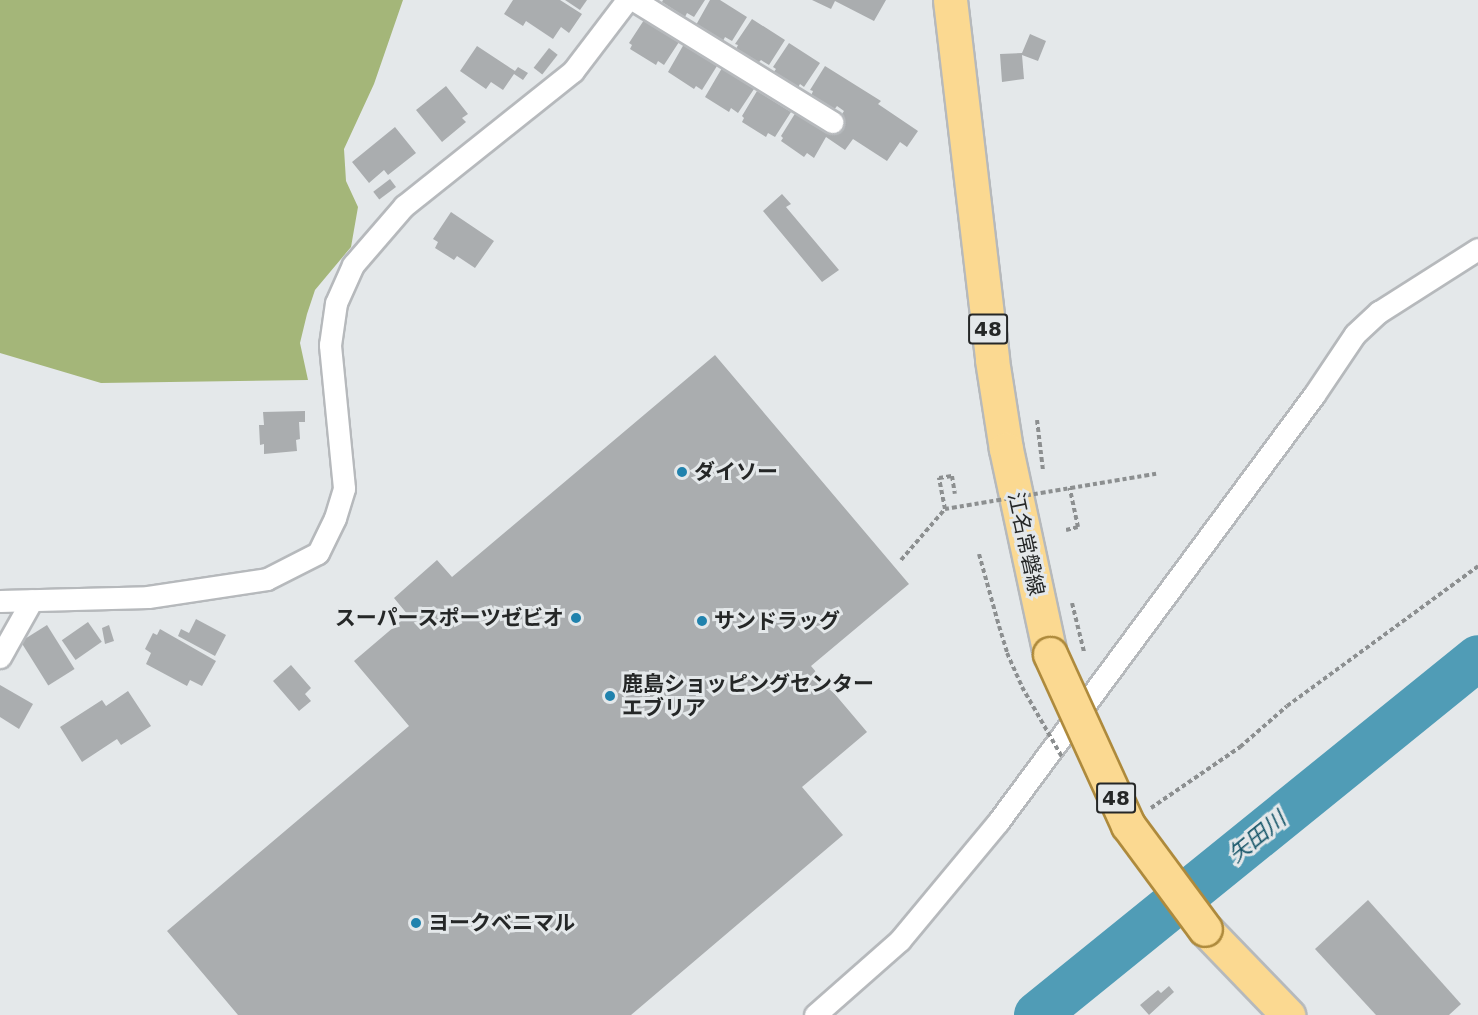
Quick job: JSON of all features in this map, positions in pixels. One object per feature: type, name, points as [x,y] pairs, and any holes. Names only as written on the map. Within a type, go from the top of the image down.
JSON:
[{"type":"main road","name":"江名常磐線","points":[[950,0],[992,360],[1006,449],[1050,654],[1128,825],[1205,928],[1288,1015]]},
{"type":"street","points":[[0,601],[148,597],[267,579],[318,554],[335,518],[344,488],[330,345],[336,303],[353,265],[404,206],[573,70],[627,0]]},
{"type":"street","points":[[634,0],[832,122]]},
{"type":"street","points":[[814,1015],[900,940],[998,822],[1314,395],[1356,334],[1379,312],[1478,249]]},
{"type":"street","points":[[0,657],[32,600]]},
{"type":"path","points":[[901,560],[945,508],[1159,473]]},
{"type":"path","points":[[945,508],[939,478],[952,476],[956,494]]},
{"type":"path","points":[[1066,530],[1078,527],[1070,488]]},
{"type":"path","points":[[979,554],[1006,652],[1022,687],[1067,765]]},
{"type":"path","points":[[1128,825],[1179,787],[1240,747],[1287,706],[1478,566]]},
{"type":"green space","points":[[0,0],[403,0],[374,84],[344,149],[346,181],[358,207],[351,247],[315,290],[307,314],[300,343],[308,380],[101,383],[0,353]]},
{"type":"building","points":[[513,0],[560,0],[582,14],[569,33],[561,27],[553,39],[526,21],[523,26],[504,14]]},
{"type":"building","points":[[565,0],[587,0],[580,10]]},
{"type":"building","points":[[663,0],[705,0],[694,17],[687,13],[685,17],[662,2]]},
{"type":"building","points":[[710,0],[720,0],[747,17],[732,41],[725,37],[723,41],[696,25]]},
{"type":"building","points":[[812,0],[886,0],[874,21],[835,1],[831,9]]},
{"type":"building","points":[[752,19],[785,40],[769,65],[761,60],[758,63],[736,49],[738,45],[735,44]]},
{"type":"building","points":[[644,20],[679,42],[664,65],[658,61],[656,65],[630,49],[632,45],[629,43]]},
{"type":"building","points":[[1030,34],[1046,41],[1038,61],[1022,55],[1024,79],[1002,82],[1000,54],[1022,53]]},
{"type":"building","points":[[789,43],[820,63],[804,87],[800,84],[797,89],[773,73],[776,69],[773,67]]},
{"type":"building","points":[[684,44],[717,66],[702,90],[696,86],[694,89],[668,72]]},
{"type":"building","points":[[477,46],[515,71],[518,67],[528,73],[523,80],[514,74],[503,90],[491,82],[486,89],[460,71]]},
{"type":"building","points":[[549,48],[558,55],[542,74],[534,68]]},
{"type":"building","points":[[825,66],[881,101],[878,104],[918,131],[907,147],[900,142],[887,161],[853,139],[845,150],[826,137],[814,158],[807,153],[804,157],[781,141],[783,138],[781,136],[796,112],[829,134],[844,111],[837,106],[834,110],[811,96],[813,91],[810,90]]},
{"type":"building","points":[[722,68],[754,89],[738,113],[731,108],[729,112],[705,97]]},
{"type":"building","points":[[446,86],[468,114],[462,118],[466,122],[442,142],[416,110]]},
{"type":"building","points":[[757,91],[791,112],[775,137],[768,133],[766,137],[742,122],[744,118],[742,116]]},
{"type":"building","points":[[395,127],[416,153],[388,175],[384,170],[369,183],[352,162]]},
{"type":"building","points":[[390,179],[396,187],[379,200],[373,192]]},
{"type":"building","points":[[782,194],[791,204],[786,207],[839,270],[822,282],[763,211]]},
{"type":"building","points":[[451,212],[494,241],[475,268],[457,256],[454,260],[435,248],[438,242],[433,239]]},
{"type":"building","name":"鹿島ショッピングセンター エブリア","points":[[715,355],[909,584],[811,666],[867,732],[802,787],[843,835],[631,1015],[238,1015],[167,931],[409,726],[354,661],[408,615],[394,598],[437,560],[452,577]]},
{"type":"building","points":[[305,411],[305,422],[299,422],[300,439],[296,440],[297,451],[264,454],[264,444],[260,445],[259,425],[264,425],[263,412]]},
{"type":"building","points":[[196,619],[226,635],[215,656],[178,636],[181,629],[189,633]]},
{"type":"building","points":[[88,622],[102,642],[76,660],[62,640]]},
{"type":"building","points":[[47,625],[75,669],[48,686],[21,641]]},
{"type":"building","points":[[109,625],[114,641],[105,644],[102,628]]},
{"type":"building","points":[[160,629],[216,661],[202,686],[190,680],[187,686],[146,664],[151,653],[145,649],[153,633],[157,635]]},
{"type":"building","points":[[291,665],[311,688],[305,694],[311,701],[299,711],[273,681]]},
{"type":"building","points":[[0,685],[33,704],[19,729],[0,717]]},
{"type":"building","points":[[128,691],[151,726],[121,745],[117,739],[82,762],[60,727],[102,700],[106,706]]},
{"type":"building","points":[[1368,900],[1461,1004],[1449,1015],[1376,1015],[1315,949]]},
{"type":"building","points":[[1169,986],[1174,992],[1149,1015],[1140,1005],[1158,990],[1161,993]]},
{"type":"waterway","name":"矢田川","points":[[1037,1015],[1478,658]]},
{"type":"place","name":"ダイソー","points":[[682,472]]},
{"type":"place","name":"スーパースポーツゼビオ","points":[[576,618]]},
{"type":"place","name":"サンドラッグ","points":[[702,621]]},
{"type":"place","name":"鹿島ショッピングセンター エブリア","points":[[610,696]]},
{"type":"place","name":"ヨークベニマル","points":[[416,923]]}]
